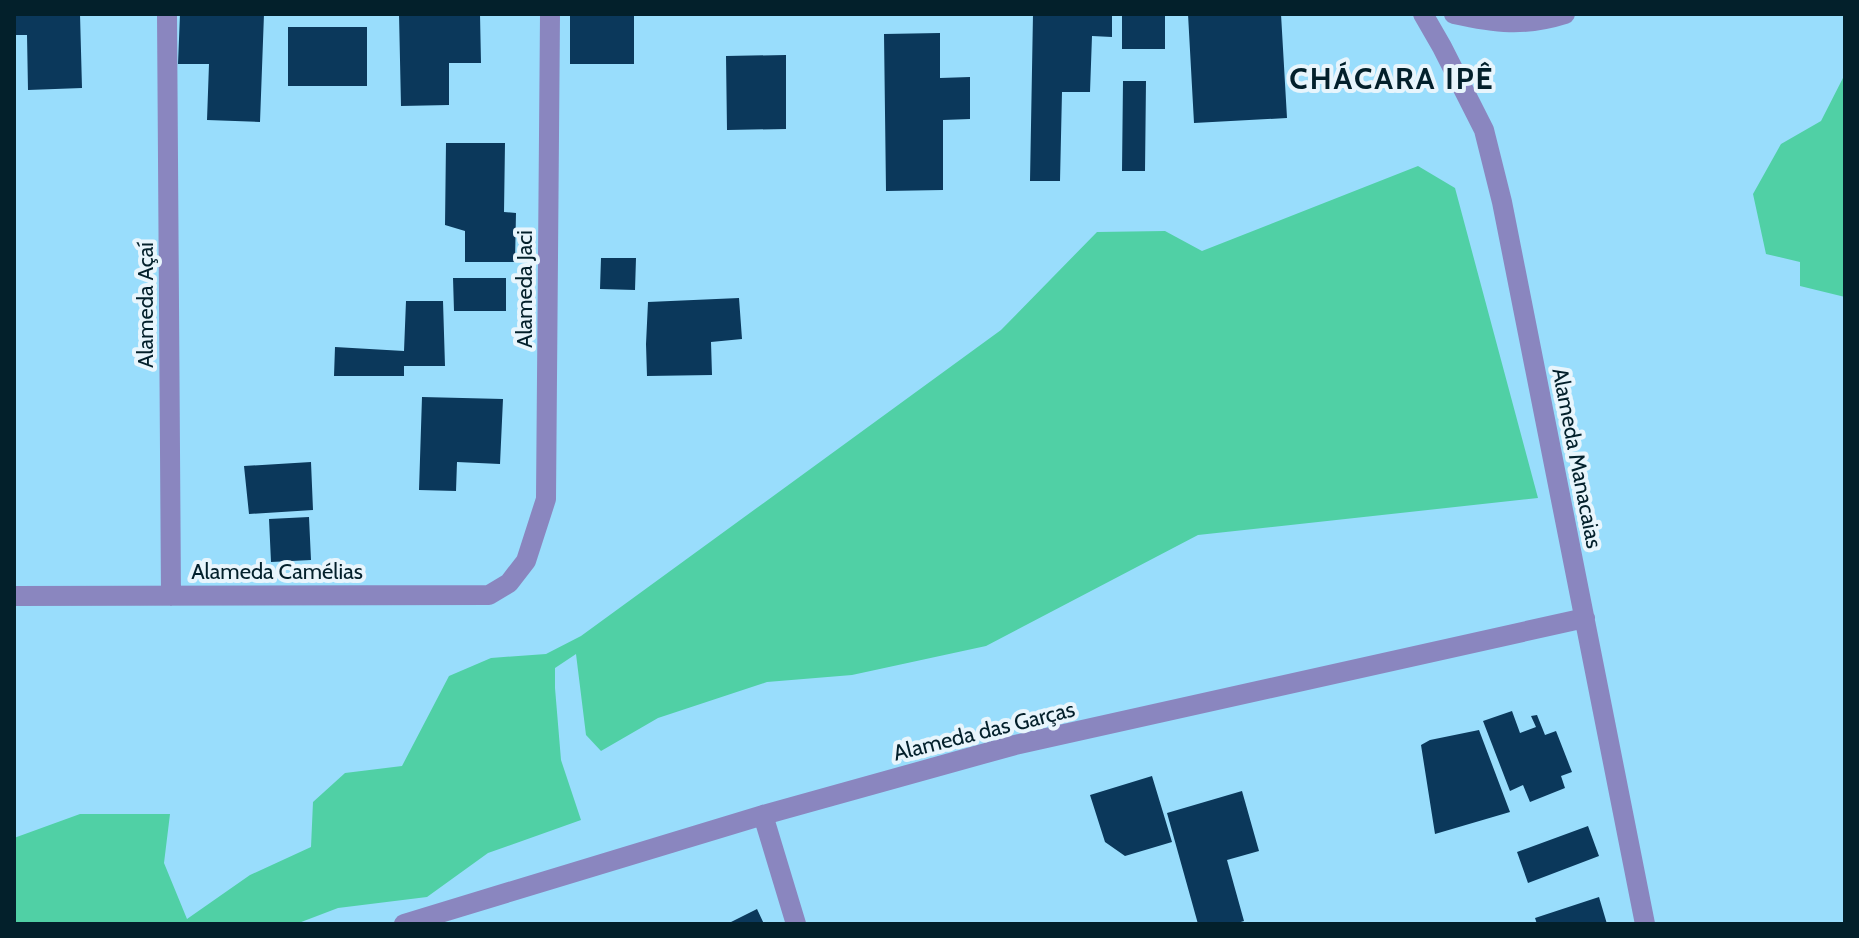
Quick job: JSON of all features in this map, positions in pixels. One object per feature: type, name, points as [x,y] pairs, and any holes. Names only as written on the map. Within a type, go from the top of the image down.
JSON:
[{"type":"street","name":"Alameda Açaí","points":[[167,14],[171,596]]},
{"type":"street","name":"Alameda Jaci","points":[[526,561],[546,499],[550,14]]},
{"type":"street","name":"Alameda Manacaias","points":[[1423,14],[1484,130],[1502,202],[1645,924]]},
{"type":"street","points":[[1454,14],[1519,24],[1565,14]]},
{"type":"street","name":"Alameda Camélias","points":[[14,596],[489,595],[509,583],[526,561]]},
{"type":"street","name":"Alameda das Garças","points":[[404,924],[763,815],[1015,745],[1585,618]]},
{"type":"street","points":[[763,815],[796,924]]},
{"type":"shaded area","points":[[1845,74],[1845,297],[1800,286],[1800,262],[1766,254],[1753,194],[1781,144],[1821,121]]},
{"type":"shaded area","points":[[1418,166],[1455,188],[1538,498],[1198,535],[986,646],[852,675],[767,682],[658,718],[601,751],[586,735],[576,654],[555,668],[555,688],[561,760],[581,820],[488,853],[427,897],[338,908],[296,924],[14,924],[14,838],[80,814],[170,814],[164,863],[187,919],[250,875],[311,847],[313,802],[345,773],[402,766],[449,676],[491,658],[546,654],[581,636],[1001,330],[1097,232],[1165,231],[1202,251]]},
{"type":"building","points":[[15,14],[80,14],[82,88],[28,90],[27,35],[16,35]]},
{"type":"building","points":[[180,14],[264,14],[260,122],[207,120],[209,64],[178,64]]},
{"type":"building","points":[[399,14],[480,14],[481,63],[449,63],[449,105],[401,106]]},
{"type":"building","points":[[570,14],[634,14],[634,64],[570,64]]},
{"type":"building","points":[[1033,14],[1112,14],[1112,37],[1092,36],[1090,92],[1062,92],[1060,181],[1030,181]]},
{"type":"building","points":[[1122,14],[1165,14],[1165,49],[1122,49]]},
{"type":"building","points":[[1188,14],[1281,14],[1287,118],[1194,123]]},
{"type":"building","points":[[288,27],[367,27],[367,86],[288,86]]},
{"type":"building","points":[[940,33],[940,78],[970,77],[970,119],[943,120],[943,190],[886,191],[884,34]]},
{"type":"building","points":[[786,55],[786,129],[727,130],[726,56]]},
{"type":"building","points":[[1123,81],[1146,81],[1145,171],[1122,171]]},
{"type":"building","points":[[446,143],[505,143],[504,212],[516,213],[515,262],[465,262],[465,231],[445,225]]},
{"type":"building","points":[[601,258],[636,258],[635,290],[600,289]]},
{"type":"building","points":[[453,278],[506,278],[506,311],[454,311]]},
{"type":"building","points":[[739,298],[742,339],[711,342],[712,375],[647,376],[648,302]]},
{"type":"building","points":[[406,301],[443,301],[445,366],[404,366],[404,376],[334,376],[335,347],[404,351]]},
{"type":"building","points":[[422,397],[503,399],[500,464],[457,462],[456,491],[419,490]]},
{"type":"building","points":[[311,462],[313,510],[249,514],[244,466]]},
{"type":"building","points":[[309,517],[311,560],[271,562],[269,519]]},
{"type":"building","points":[[1512,711],[1520,733],[1536,727],[1531,716],[1537,715],[1545,735],[1556,731],[1572,772],[1561,776],[1565,788],[1530,802],[1523,785],[1510,791],[1483,721]]},
{"type":"building","points":[[1479,730],[1510,812],[1435,834],[1421,745],[1430,740]]},
{"type":"building","points":[[1152,776],[1172,842],[1125,856],[1105,842],[1090,795]]},
{"type":"building","points":[[1242,791],[1259,851],[1227,860],[1244,921],[1198,924],[1167,813]]},
{"type":"building","points":[[1588,826],[1599,856],[1528,883],[1517,852]]},
{"type":"building","points":[[1599,897],[1607,924],[1537,924],[1535,918]]},
{"type":"building","points":[[757,909],[764,924],[727,924]]},
{"type":"district","name":"CHÁCARA IPÊ","points":[[1392,78]]}]
